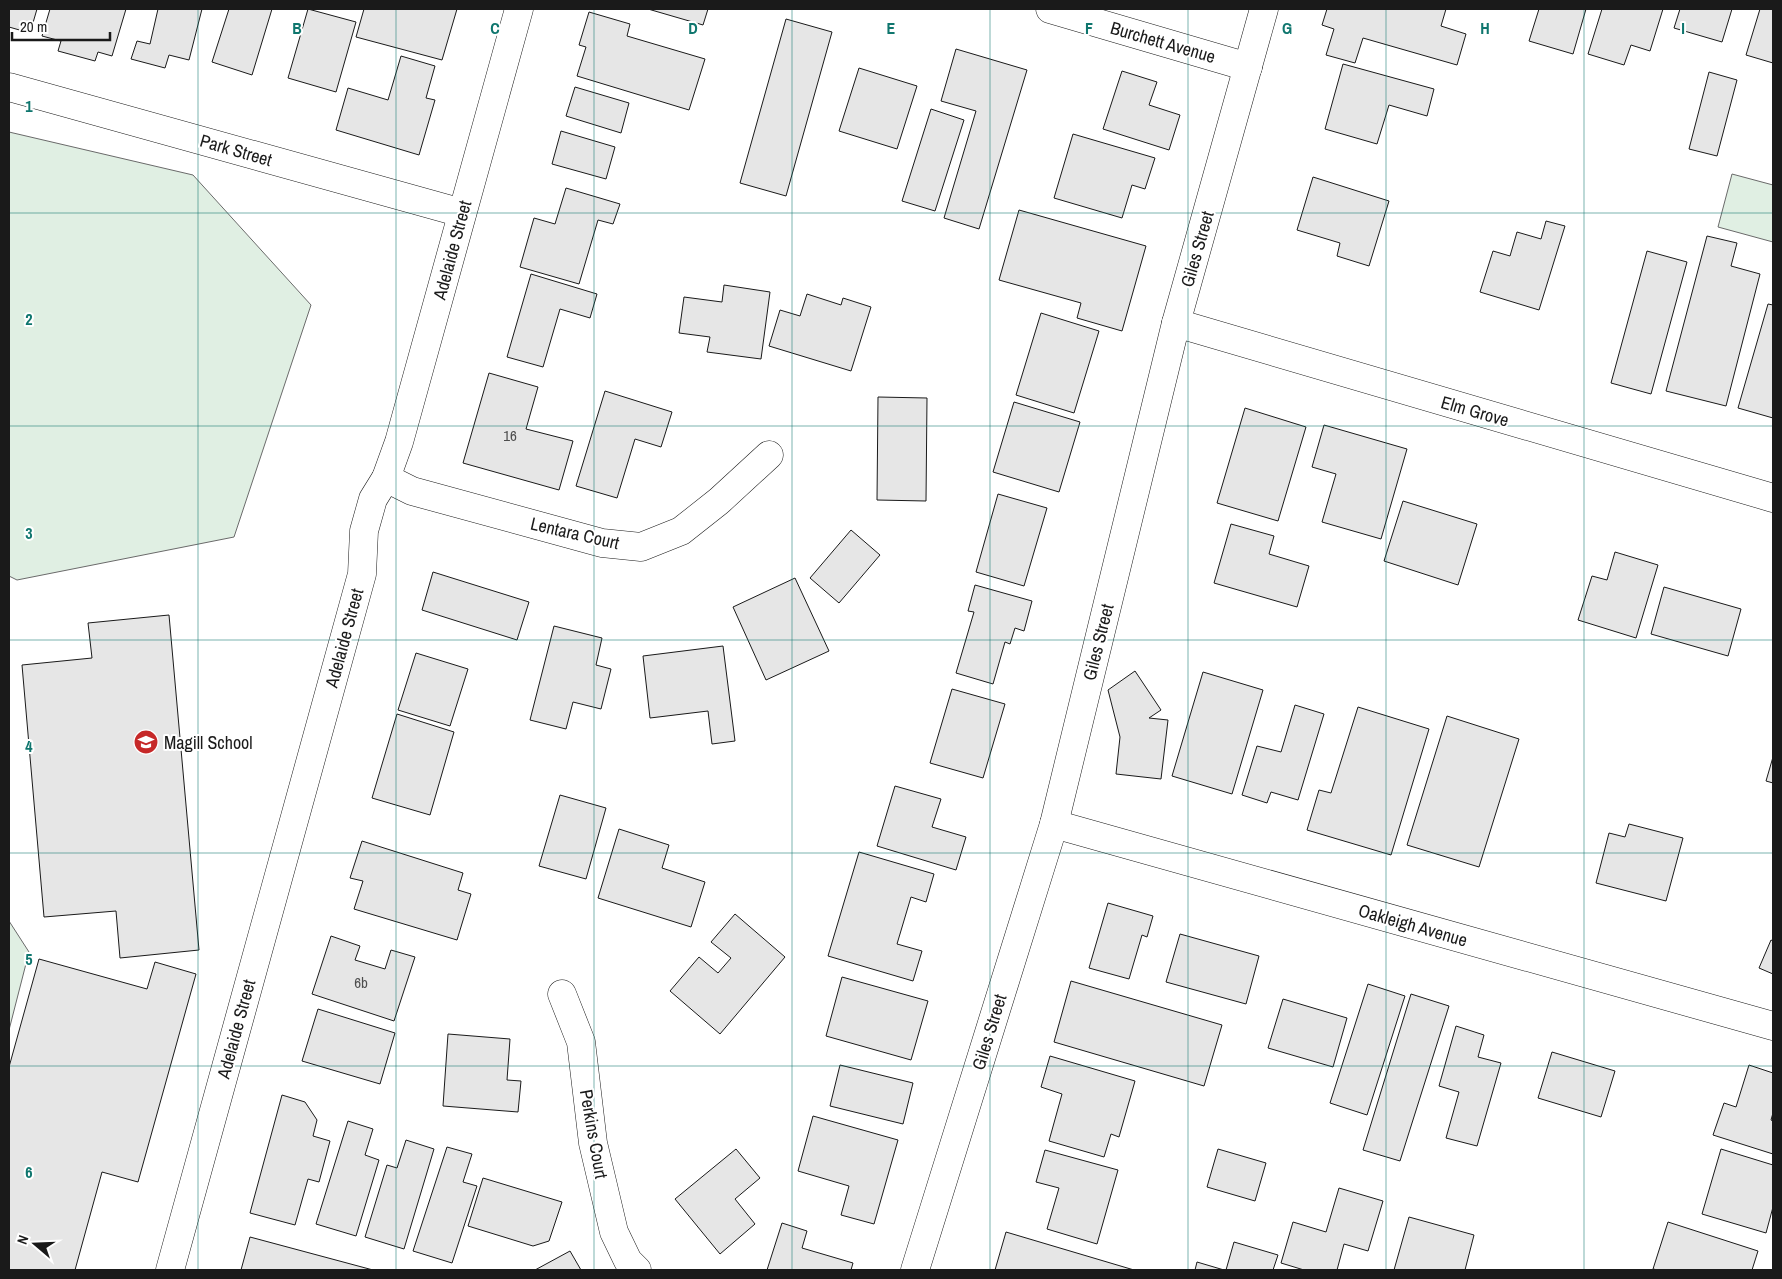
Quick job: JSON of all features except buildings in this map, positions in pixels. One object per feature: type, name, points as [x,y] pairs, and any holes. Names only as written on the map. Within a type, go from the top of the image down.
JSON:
[{"type":"street","name":"Adelaide Street","points":[[170,1270],[362,574],[364,531],[373,500],[386,478],[399,442],[519,9]]},
{"type":"street","name":"Burchett Avenue","points":[[1050,9],[1248,67]]},
{"type":"street","name":"Giles Street","points":[[915,1270],[1054,824],[1176,323],[1264,9]]},
{"type":"street","name":"Park Street","points":[[9,86],[462,213]]},
{"type":"street","name":"Elm Grove","points":[[1176,323],[1773,498]]},
{"type":"street","name":"Lentara Court","points":[[386,478],[412,491],[602,543],[641,547],[681,531],[719,501],[769,455]]},
{"type":"street","name":"Oakleigh Avenue","points":[[1054,824],[1773,1026]]},
{"type":"street","name":"Perkins Court","points":[[562,994],[581,1042],[593,1143],[614,1232],[628,1261],[637,1270]]},
{"type":"green space","points":[[9,132],[193,175],[311,305],[234,537],[17,580],[9,576]]},
{"type":"green space","points":[[1732,174],[1773,185],[1773,242],[1718,227]]},
{"type":"green space","points":[[9,921],[29,952],[9,1030]]},
{"type":"place","name":"Magill School","points":[[146,742]]}]
